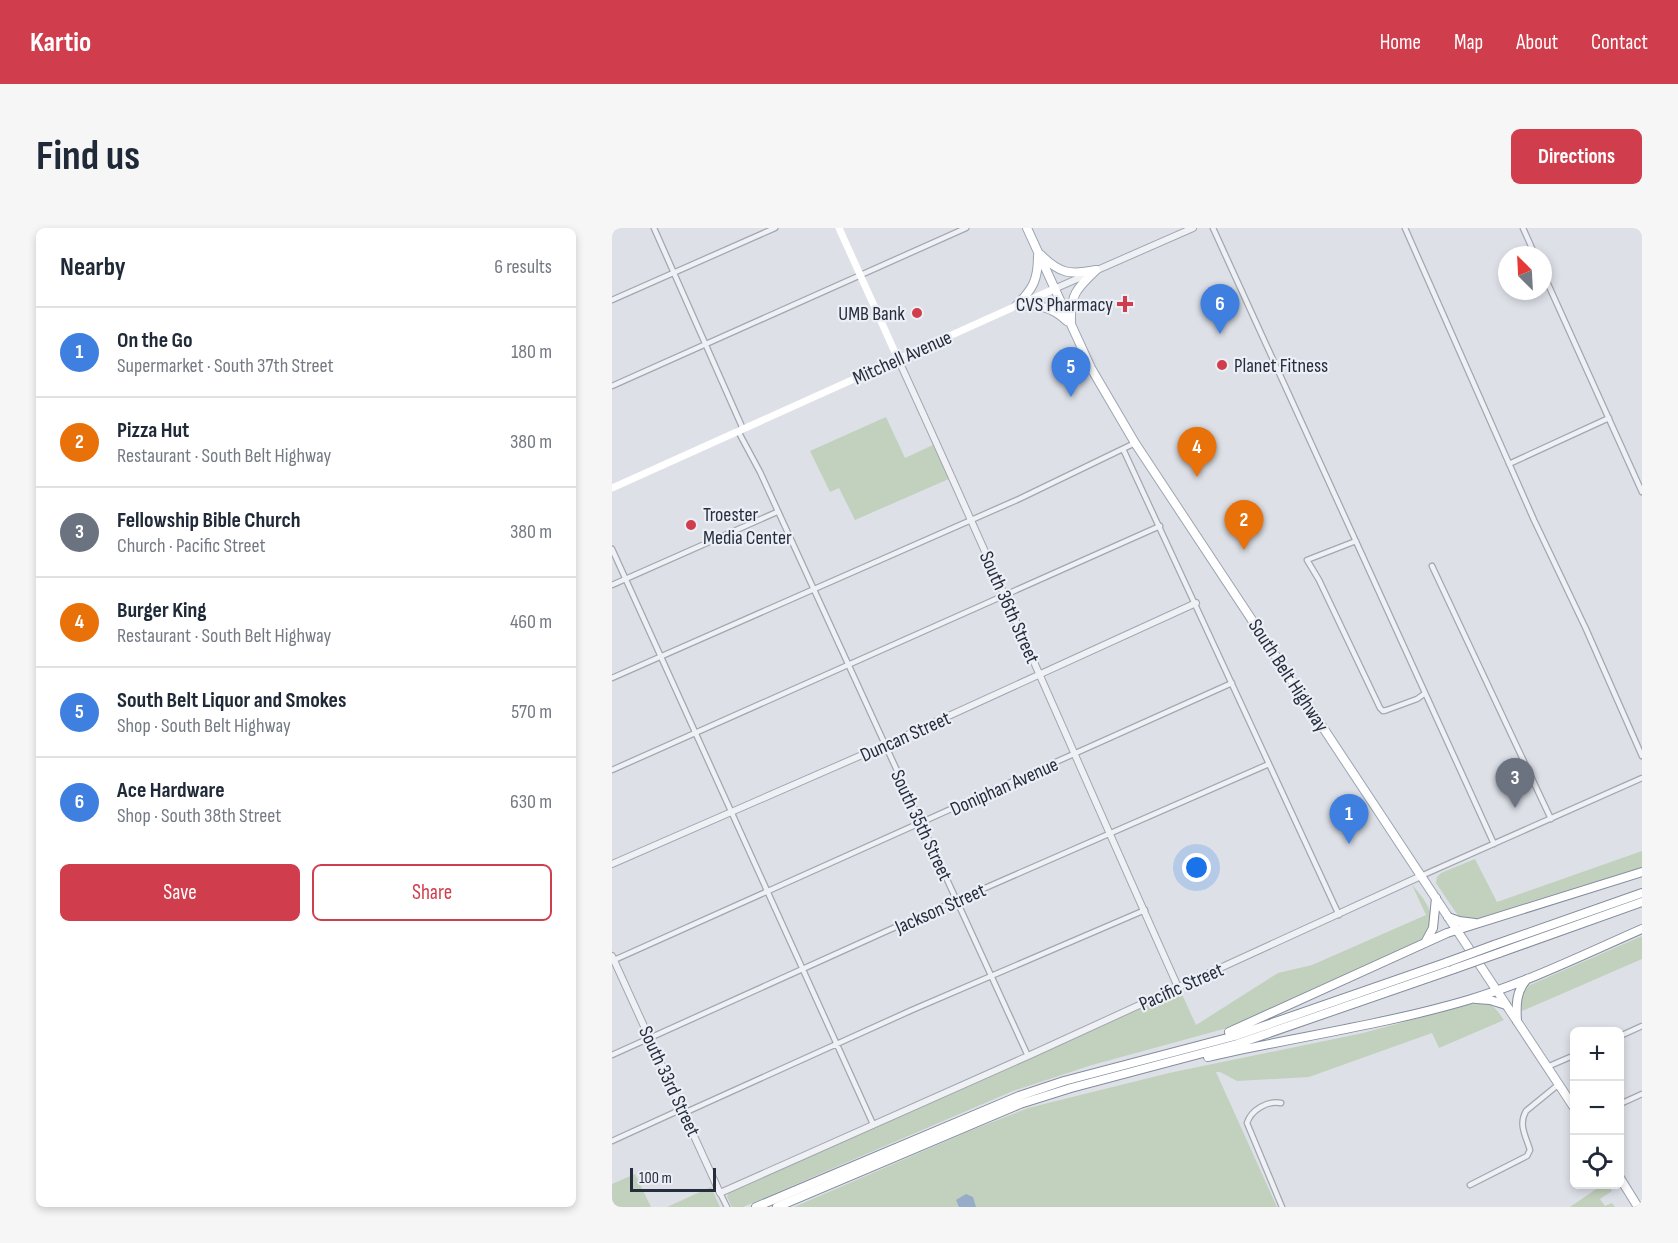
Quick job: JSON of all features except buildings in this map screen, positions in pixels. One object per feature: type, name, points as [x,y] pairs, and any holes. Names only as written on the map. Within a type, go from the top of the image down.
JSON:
[{"type":"highway","points":[[1187,1049],[1253,1023],[1457,930],[1642,872]]},
{"type":"highway","points":[[1497,949],[1642,893]]},
{"type":"highway","points":[[1425,943],[1433,928],[1436,898]]},
{"type":"highway","points":[[756,1207],[1019,1096],[1064,1081],[1187,1049],[1277,1022],[1642,902]]},
{"type":"highway","points":[[1448,917],[1478,923]]},
{"type":"highway","points":[[1160,1064],[1190,1062],[1364,1026],[1470,999],[1527,979],[1642,929]]},
{"type":"highway","points":[[777,1207],[1020,1104],[1280,1030],[1451,965]]},
{"type":"highway","points":[[1516,1021],[1518,992],[1527,979]]},
{"type":"highway","points":[[1470,999],[1485,999],[1506,1005]]},
{"type":"main road","name":"South 36th Street","points":[[839,228],[898,359]]},
{"type":"main road","name":"South Belt Highway","points":[[1027,228],[1091,368],[1135,443],[1570,1102]]},
{"type":"main road","points":[[1038,251],[1052,265],[1065,272],[1081,273],[1096,270]]},
{"type":"main road","points":[[1016,306],[1030,291],[1037,277],[1038,251]]},
{"type":"main road","points":[[1071,326],[1073,295],[1096,270]]},
{"type":"main road","name":"Mitchell Avenue","points":[[612,488],[1054,289]]},
{"type":"main road","points":[[1016,306],[1051,308],[1071,326]]},
{"type":"main road","points":[[1624,1184],[1638,1207]]},
{"type":"street","name":"South 35th Street","points":[[654,228],[777,512],[1028,1056]]},
{"type":"street","points":[[612,300],[775,228]]},
{"type":"street","points":[[612,386],[966,228]]},
{"type":"street","name":"Mitchell Avenue","points":[[1054,289],[1193,228]]},
{"type":"street","points":[[1213,228],[1494,844]]},
{"type":"street","points":[[1405,228],[1642,756]]},
{"type":"street","points":[[1523,228],[1531,246]]},
{"type":"street","points":[[1552,293],[1642,492]]},
{"type":"street","name":"South 36th Street","points":[[898,359],[972,519],[1004,597],[1178,987]]},
{"type":"street","points":[[1509,464],[1609,418]]},
{"type":"street","points":[[612,678],[1020,499],[1135,443]]},
{"type":"street","points":[[1123,449],[1339,915]]},
{"type":"street","points":[[612,585],[777,512]]},
{"type":"street","points":[[612,770],[1160,526]]},
{"type":"street","points":[[1356,541],[1307,560],[1380,708],[1383,711],[1424,694]]},
{"type":"street","points":[[612,549],[873,1124]]},
{"type":"street","points":[[1432,566],[1551,819]]},
{"type":"street","name":"Duncan Street","points":[[612,864],[885,745],[1196,603]]},
{"type":"street","name":"Doniphan Avenue","points":[[613,959],[1232,683]]},
{"type":"street","name":"Jackson Street","points":[[612,1055],[1269,764]]},
{"type":"street","name":"Pacific Street","points":[[720,1193],[1642,778]]},
{"type":"street","points":[[612,1141],[1145,910]]},
{"type":"street","name":"South 33rd Street","points":[[613,959],[726,1204]]},
{"type":"street","points":[[1624,1034],[1642,1026]]},
{"type":"street","points":[[1547,1067],[1570,1057]]},
{"type":"street","points":[[1470,1185],[1527,1156],[1530,1150],[1522,1127],[1523,1116],[1558,1084]]},
{"type":"street","points":[[1624,1102],[1642,1094]]},
{"type":"street","points":[[1281,1103],[1276,1102],[1260,1108],[1251,1114],[1247,1123],[1282,1207]]},
{"type":"green space","points":[[886,417],[905,458],[935,444],[951,478],[855,520],[839,488],[830,492],[810,451]]},
{"type":"green space","points":[[1642,851],[1642,867],[1475,919],[1459,917],[1436,883],[1441,873],[1475,859],[1497,902]]},
{"type":"green space","points":[[1412,885],[1425,902],[1432,918],[1431,925],[1422,940],[1231,1027],[1092,1065],[1013,1091],[743,1207],[732,1207],[727,1197],[729,1192],[1180,990],[1196,1025],[1278,973],[1312,965],[1426,915]]},
{"type":"green space","points":[[1642,936],[1642,959],[1522,1011],[1522,997],[1530,985]]},
{"type":"green space","points":[[1482,1001],[1492,1006],[1504,1020],[1439,1048],[1432,1033],[1309,1077],[1237,1081],[1216,1072],[1277,1207],[794,1207],[1028,1108],[1169,1073],[1363,1033]]},
{"type":"green space","points":[[635,1174],[651,1207],[612,1207],[612,1184]]},
{"type":"green space","points":[[711,1187],[720,1207],[667,1207]]},
{"type":"green space","points":[[1596,1189],[1611,1189],[1612,1191],[1600,1199],[1605,1206],[1612,1203],[1615,1207],[1570,1207]]},
{"type":"water","points":[[966,1194],[973,1197],[976,1207],[959,1207],[956,1200]]},
{"type":"place","name":"CVS Pharmacy","points":[[1125,304]]},
{"type":"place","name":"UMB Bank","points":[[917,313]]},
{"type":"place","name":"Ace Hardware","points":[[1220,334]]},
{"type":"place","name":"Planet Fitness","points":[[1222,365]]},
{"type":"place","name":"South Belt Liquor and Smokes","points":[[1071,397]]},
{"type":"place","name":"Burger King","points":[[1197,477]]},
{"type":"place","name":"Troester Media Center","points":[[691,525]]},
{"type":"place","name":"Pizza Hut","points":[[1244,550]]},
{"type":"place","name":"Fellowship Bible Church","points":[[1515,808]]},
{"type":"place","name":"On the Go","points":[[1349,844]]}]
